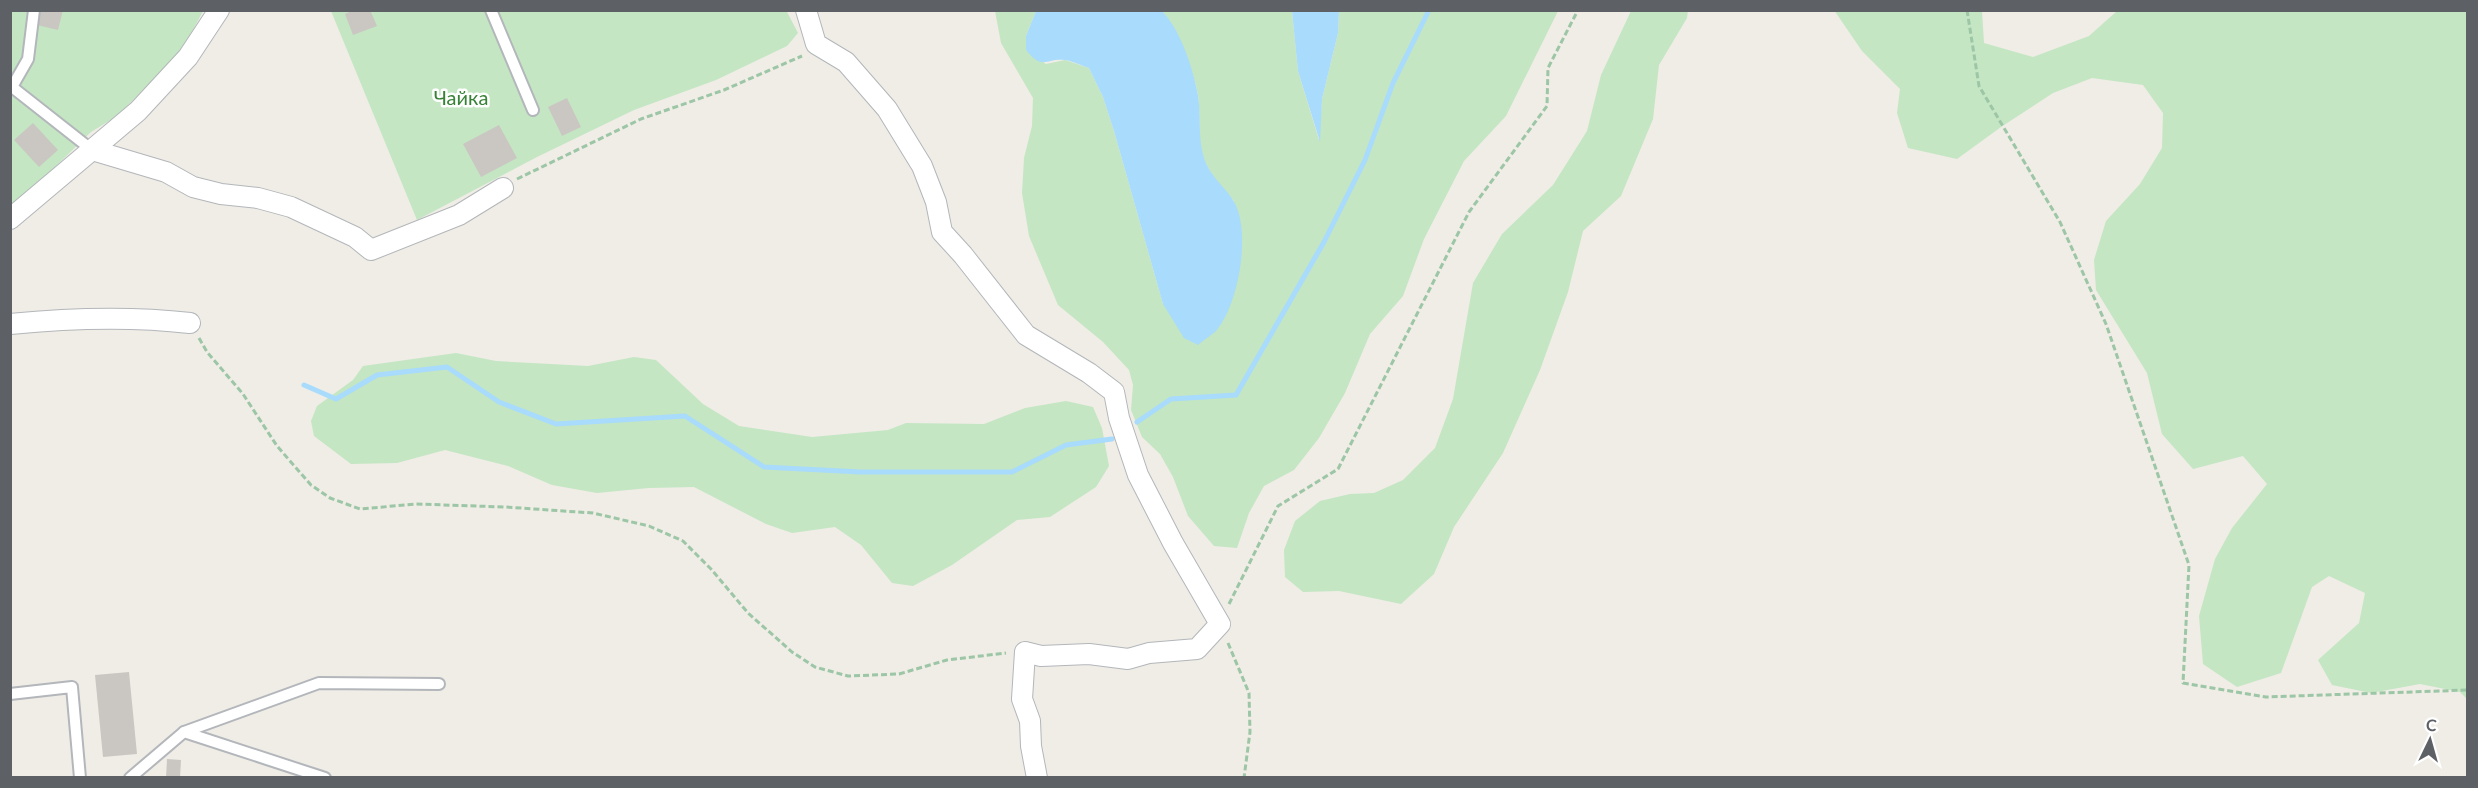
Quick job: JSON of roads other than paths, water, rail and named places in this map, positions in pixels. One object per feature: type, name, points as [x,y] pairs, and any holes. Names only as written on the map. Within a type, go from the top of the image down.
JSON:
[{"type":"street","points":[[10,219],[138,111],[181,65],[219,10]]},
{"type":"street","points":[[806,10],[816,44],[846,62],[887,109],[922,166],[936,202],[942,232],[1026,334],[1089,373],[1114,392],[1119,418],[1138,476],[1173,543],[1220,624],[1197,649],[1149,653],[1128,659],[1089,654],[1041,656],[1025,652],[1022,699],[1030,720],[1031,746],[1037,777]]},
{"type":"street","points":[[92,150],[166,172],[193,187],[221,194],[258,198],[291,207],[355,237],[371,250],[459,215],[503,188]]},
{"type":"street","points":[[10,324],[93,318],[151,319],[190,323]]},
{"type":"lane","points":[[34,10],[28,59],[12,87],[92,150]]},
{"type":"lane","points":[[491,10],[533,110]]},
{"type":"lane","points":[[130,777],[184,732],[320,683],[439,684]]},
{"type":"lane","points":[[10,694],[72,687],[80,777]]},
{"type":"lane","points":[[184,732],[325,777]]},
{"type":"water","points":[[1036,11],[1162,11],[1179,37],[1197,90],[1204,158],[1213,175],[1233,200],[1239,213],[1242,229],[1240,267],[1231,303],[1216,331],[1198,345],[1184,338],[1163,304],[1114,131],[1103,97],[1089,68],[1065,60],[1041,62],[1026,50],[1026,36]]},
{"type":"water","points":[[1292,11],[1339,11],[1338,33],[1322,99],[1320,142],[1298,71]]},
{"type":"waterway","points":[[1137,422],[1171,399],[1236,395],[1324,242],[1365,160],[1393,83],[1429,10]]},
{"type":"waterway","points":[[304,385],[336,399],[377,375],[447,367],[499,402],[556,424],[685,416],[764,467],[860,472],[1012,472],[1066,445],[1112,439]]},
{"type":"park label","name":"Чайка","points":[[461,98]]}]
